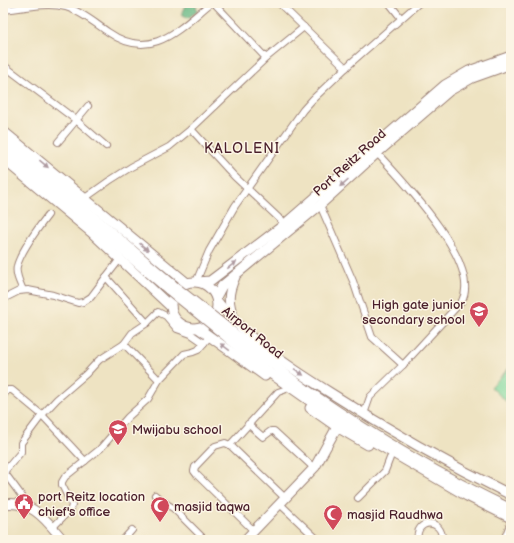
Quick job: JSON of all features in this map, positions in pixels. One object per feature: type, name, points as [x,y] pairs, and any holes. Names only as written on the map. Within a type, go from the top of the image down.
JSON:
[{"type":"main road","points":[[216,299],[217,309],[214,317],[206,326],[198,328],[190,328],[179,323],[174,317],[171,307],[175,292],[180,287],[210,281],[285,224],[445,85],[469,71],[511,56]]},
{"type":"main road","name":"Port Reitz Road","points":[[216,299],[222,286],[320,205],[377,153],[449,91],[472,78],[511,64]]},
{"type":"main road","points":[[3,130],[85,198],[194,283],[210,289],[234,321],[275,356],[364,414],[425,451],[511,495]]},
{"type":"main road","name":"Airport Road","points":[[3,140],[19,157],[168,290],[255,361],[337,419],[467,496],[511,518]]},
{"type":"main road","name":"Airport Road","points":[[3,148],[19,157]]},
{"type":"main road","points":[[3,159],[91,232],[171,307]]},
{"type":"main road","points":[[234,321],[229,301],[229,290],[235,275]]},
{"type":"main road","points":[[198,328],[284,390],[337,419],[390,458],[411,464]]},
{"type":"main road","points":[[364,414],[365,422],[445,468],[511,502]]},
{"type":"main road","points":[[245,540],[314,468],[337,419]]},
{"type":"main road","name":"Airport Road","points":[[337,419],[390,444],[511,510]]},
{"type":"main road","points":[[3,504],[18,504],[27,506],[40,514],[63,540]]},
{"type":"street","points":[[3,10],[54,5],[68,8],[87,18],[117,38],[136,44],[155,42],[167,38],[211,3]]},
{"type":"street","points":[[214,3],[266,58]]},
{"type":"street","points":[[279,3],[346,68]]},
{"type":"street","points":[[389,3],[401,18]]},
{"type":"street","points":[[194,283],[208,251],[234,206],[303,110],[346,68],[419,3]]},
{"type":"street","points":[[85,198],[125,171],[169,147],[191,129],[266,58],[304,27]]},
{"type":"street","points":[[3,65],[76,120],[106,146]]},
{"type":"street","points":[[58,142],[88,106]]},
{"type":"street","points":[[191,129],[247,188],[285,224]]},
{"type":"street","points":[[364,414],[370,397],[403,365],[462,302],[467,288],[463,269],[454,248],[399,177],[377,153]]},
{"type":"street","points":[[320,205],[353,281],[372,338],[385,351],[403,365]]},
{"type":"street","points":[[22,290],[17,273],[17,266],[27,245],[37,229],[48,216]]},
{"type":"street","points":[[3,299],[22,290],[53,295],[78,303],[88,300],[120,259]]},
{"type":"street","points":[[106,277],[147,323]]},
{"type":"street","points":[[27,506],[21,495],[3,473],[21,452],[21,443],[42,415],[100,360],[124,344],[132,333],[147,323],[158,312],[166,316],[176,329],[191,334],[204,343]]},
{"type":"street","points":[[52,528],[71,509],[72,505],[63,488],[62,482],[65,477],[100,449],[128,417],[148,399],[159,380],[184,354],[198,350],[210,336]]},
{"type":"street","points":[[124,344],[159,380]]},
{"type":"street","points":[[3,395],[8,390],[12,390],[42,415],[85,461]]},
{"type":"street","points":[[230,445],[278,392],[284,390]]},
{"type":"street","points":[[248,424],[263,437],[271,431],[274,431],[314,468]]},
{"type":"street","points":[[254,531],[194,471],[195,467],[215,446],[225,443],[230,445],[318,540]]},
{"type":"street","points":[[358,498],[386,471],[390,458]]},
{"type":"street","points":[[155,495],[173,508],[205,540]]},
{"type":"street","points":[[504,540],[511,522]]},
{"type":"street","points":[[418,540],[417,535],[421,527],[431,524],[441,530],[442,540]]},
{"type":"street","points":[[124,540],[132,530]]},
{"type":"green space","points":[[186,3],[198,3],[196,6],[198,11],[188,18],[183,15],[182,12]]},
{"type":"green space","points":[[511,366],[511,406],[491,387]]},
{"type":"place","name":"High gate junior secondary school","points":[[479,328]]},
{"type":"place","name":"Mwijabu school","points":[[118,446]]},
{"type":"place","name":"port Reitz location chief's office","points":[[24,520]]},
{"type":"place","name":"masjid taqwa","points":[[160,523]]},
{"type":"place","name":"masjid Raudhwa","points":[[333,531]]},
{"type":"district","name":"KALOLENI","points":[[242,148]]}]
